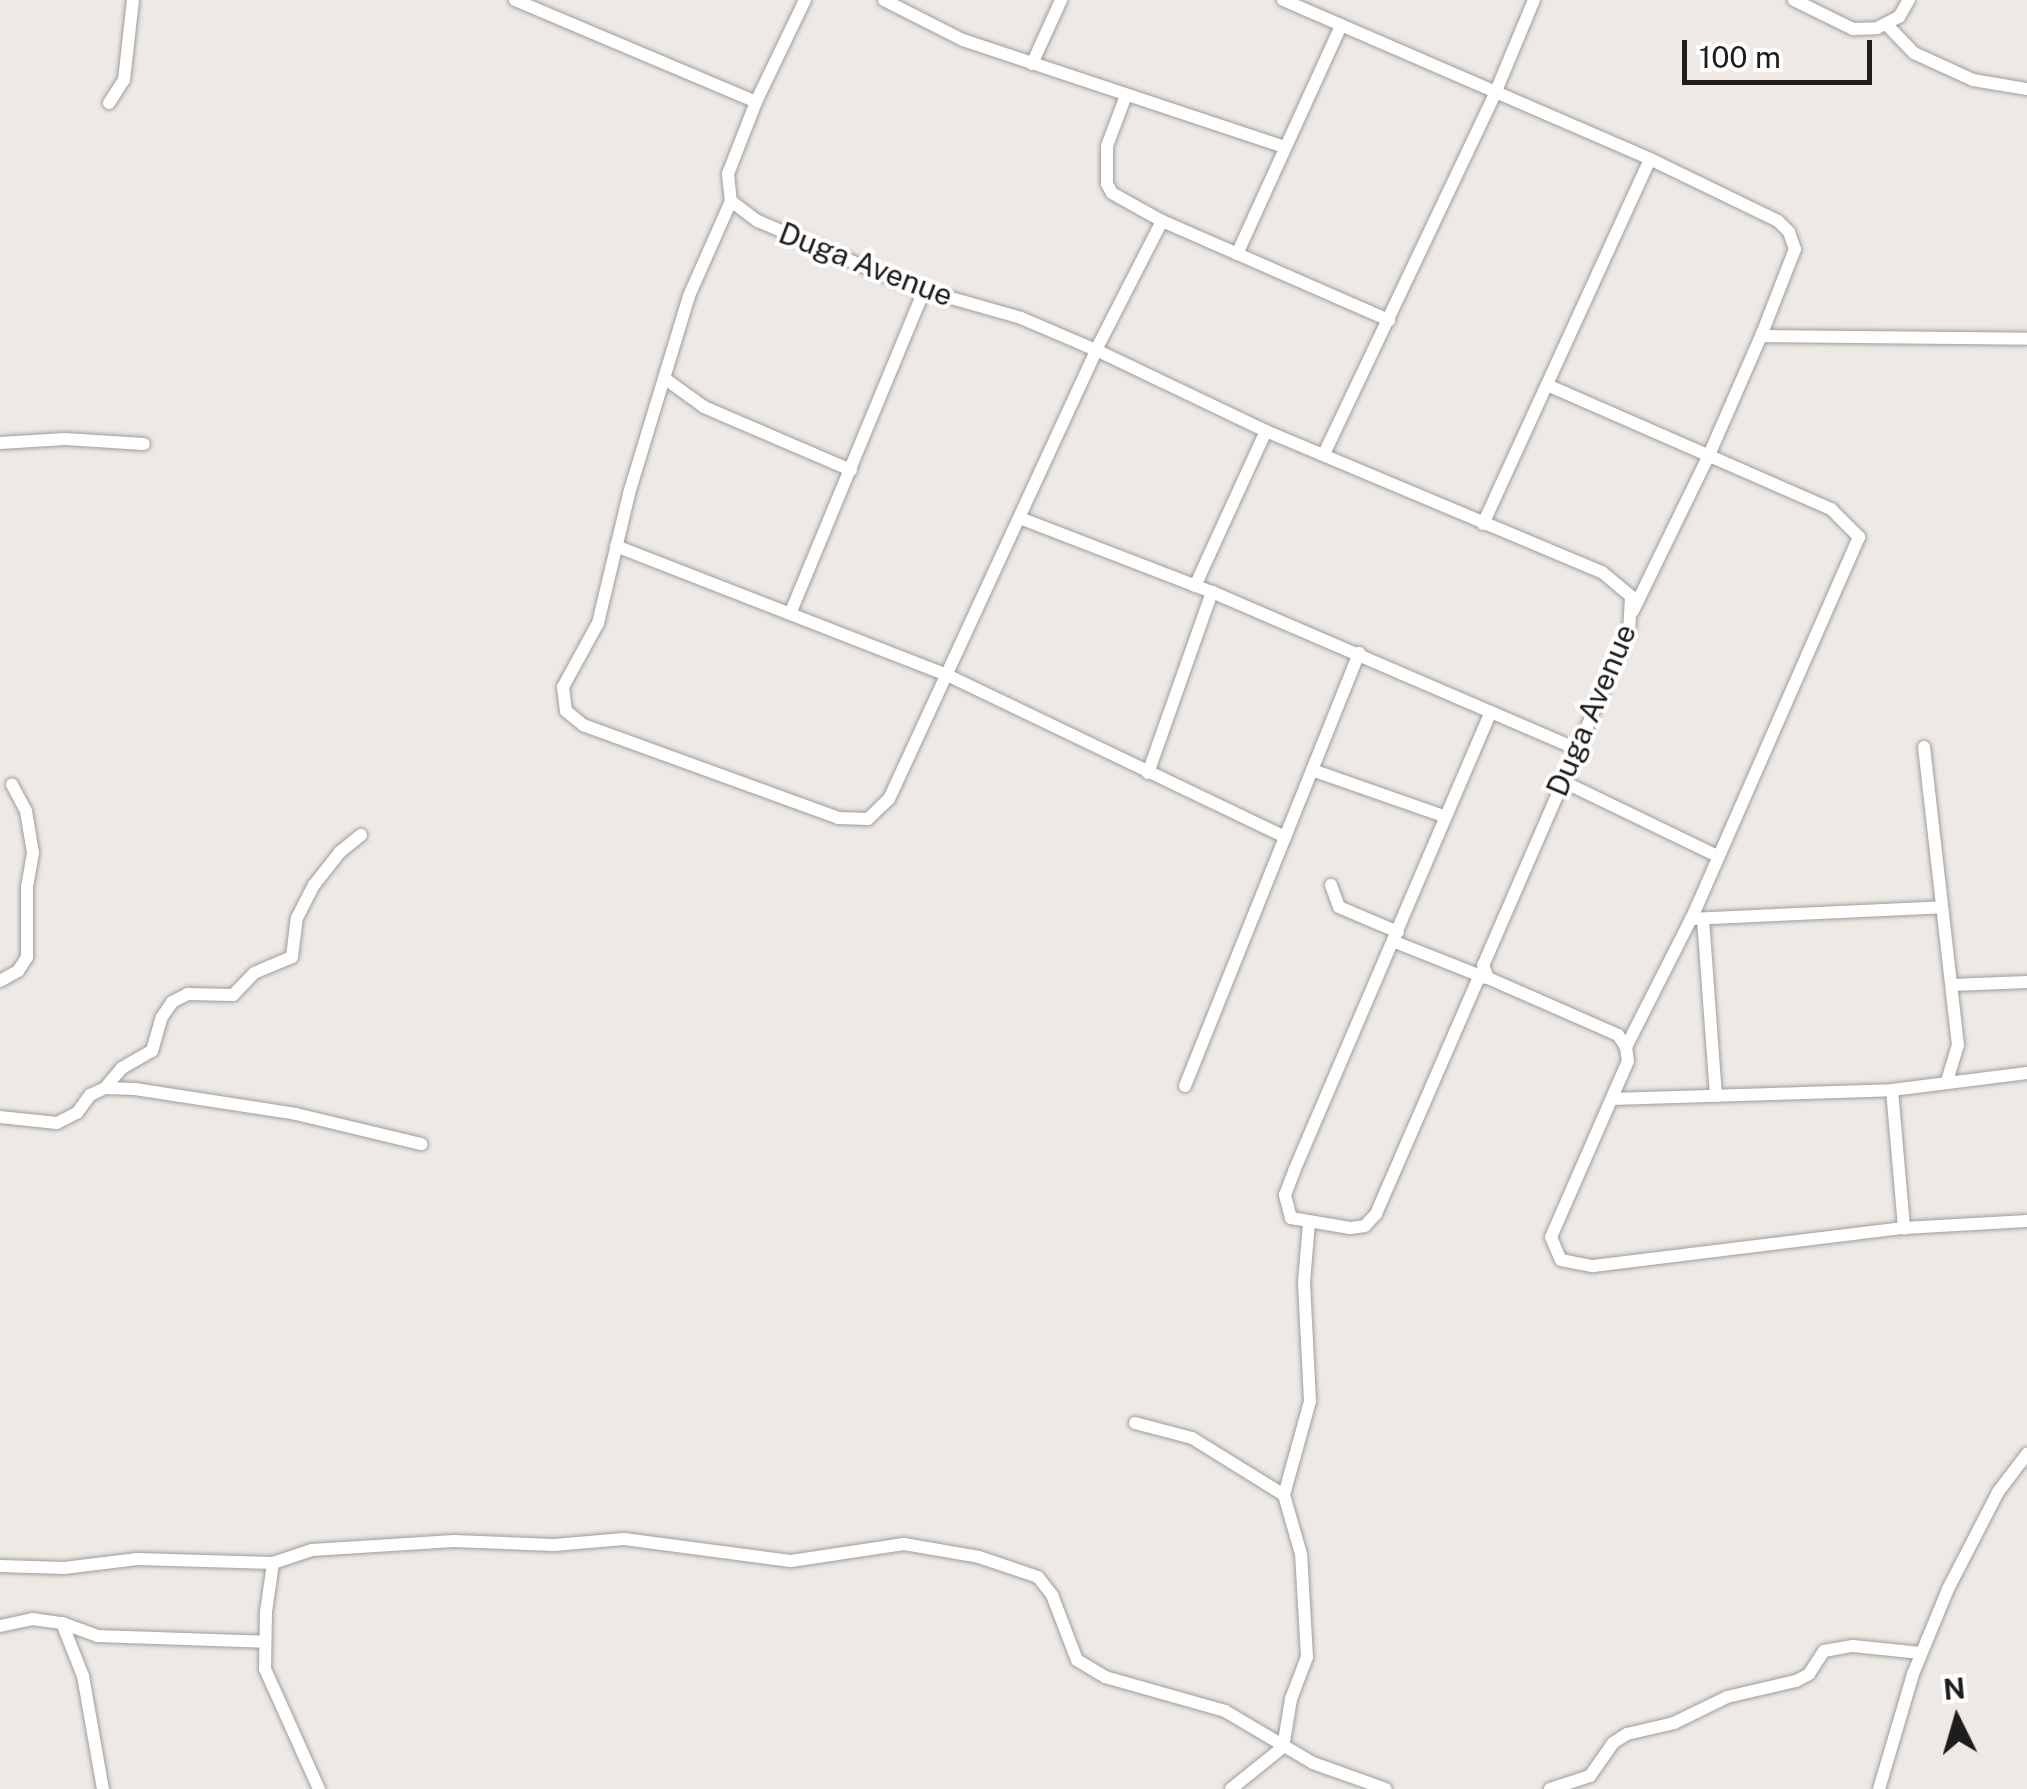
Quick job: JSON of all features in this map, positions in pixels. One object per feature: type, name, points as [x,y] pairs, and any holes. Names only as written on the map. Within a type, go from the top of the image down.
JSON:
[{"type":"street","points":[[109,103],[124,80],[133,0]]},
{"type":"street","points":[[515,0],[756,102]]},
{"type":"street","points":[[805,0],[756,102],[728,174],[730,201],[689,296],[616,546],[598,622],[563,687],[566,711],[584,726],[838,818],[868,819],[888,799],[1096,350],[1162,222]]},
{"type":"street","points":[[884,0],[963,40],[1125,98],[1284,148]]},
{"type":"street","points":[[1032,64],[1062,0]]},
{"type":"street","points":[[1283,0],[1494,96],[1650,160],[1778,221],[1789,232],[1795,249],[1761,336],[1709,456],[1633,611]]},
{"type":"street","points":[[1324,454],[1494,96],[1534,0]]},
{"type":"street","points":[[1794,0],[1853,29],[1886,24],[1899,17],[1908,0]]},
{"type":"street","points":[[1886,24],[1914,53],[1973,80],[2027,89]]},
{"type":"street","points":[[1237,254],[1340,26]]},
{"type":"street","points":[[1125,98],[1107,146],[1107,184],[1112,193],[1162,222],[1389,320]]},
{"type":"street","points":[[1484,524],[1650,160]]},
{"type":"street","name":"Duga Avenue","points":[[730,201],[758,221],[924,291],[1021,318],[1096,350],[1266,431],[1602,572],[1631,596],[1629,630],[1486,950],[1484,978],[1376,1214],[1365,1226],[1309,1223]]},
{"type":"street","points":[[790,614],[924,291]]},
{"type":"street","points":[[1761,336],[2027,340]]},
{"type":"street","points":[[664,378],[704,407],[851,470]]},
{"type":"street","points":[[1547,385],[1831,509],[1859,538],[1717,856],[1697,919],[1626,1046]]},
{"type":"street","points":[[1195,586],[1266,431]]},
{"type":"street","points":[[0,442],[65,439],[144,444]]},
{"type":"street","points":[[1020,518],[1212,592],[1575,748]]},
{"type":"street","points":[[616,546],[946,675],[1285,837]]},
{"type":"street","points":[[1148,772],[1212,592]]},
{"type":"street","points":[[1185,1086],[1359,653]]},
{"type":"street","points":[[1231,1789],[1283,1748],[1291,1699],[1307,1657],[1301,1554],[1284,1495],[1310,1401],[1304,1299],[1309,1223],[1291,1218],[1286,1195],[1490,713]]},
{"type":"street","points":[[1924,748],[1958,1045],[1947,1082]]},
{"type":"street","points":[[1312,770],[1444,816]]},
{"type":"street","points":[[1562,781],[1717,856]]},
{"type":"street","points":[[0,982],[18,971],[27,958],[30,917],[32,830],[12,785]]},
{"type":"street","points":[[0,1117],[57,1124],[77,1113],[90,1095],[105,1088],[122,1068],[152,1052],[162,1018],[172,1002],[188,994],[232,995],[266,966],[292,957],[297,918],[314,884],[340,852],[362,835]]},
{"type":"street","points":[[1330,884],[1340,907],[1484,978],[1618,1035],[1626,1046],[1628,1061],[1551,1237],[1561,1260],[1593,1266],[1904,1228],[2027,1220]]},
{"type":"street","points":[[1697,919],[1942,907]]},
{"type":"street","points":[[1697,919],[1716,1096]]},
{"type":"street","points":[[1952,985],[2027,982]]},
{"type":"street","points":[[1612,1099],[1892,1090],[2027,1073]]},
{"type":"street","points":[[105,1088],[296,1114],[421,1144]]},
{"type":"street","points":[[1892,1090],[1904,1228]]},
{"type":"street","points":[[1134,1423],[1192,1438],[1284,1495]]},
{"type":"street","points":[[1878,1789],[1921,1653],[1998,1492],[2027,1454]]},
{"type":"street","points":[[0,1566],[64,1568],[138,1558],[273,1562],[312,1550],[454,1541],[554,1546],[624,1538],[790,1561],[904,1544],[979,1557],[1038,1577],[1052,1595],[1077,1660],[1104,1677],[1224,1711],[1283,1748],[1386,1789]]},
{"type":"street","points":[[273,1562],[265,1670],[318,1789]]},
{"type":"street","points":[[0,1626],[32,1619],[62,1623],[97,1636],[266,1642]]},
{"type":"street","points":[[62,1623],[83,1676],[103,1789]]},
{"type":"street","points":[[1550,1789],[1590,1776],[1614,1742],[1627,1734],[1674,1723],[1726,1698],[1796,1681],[1810,1674],[1824,1651],[1853,1646],[1921,1653]]}]
